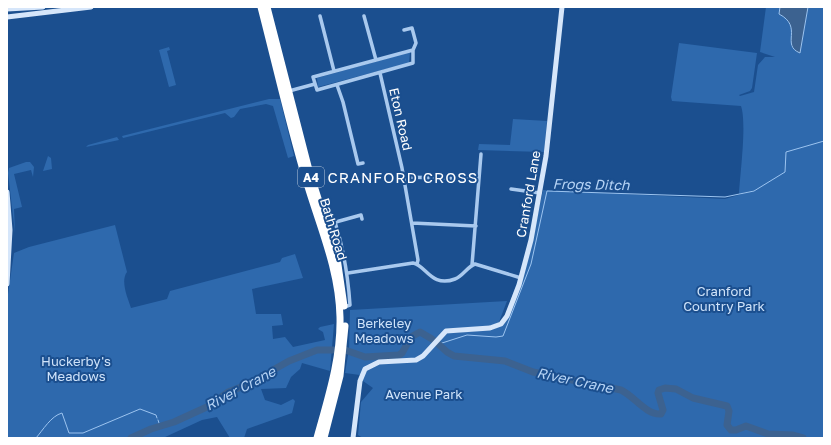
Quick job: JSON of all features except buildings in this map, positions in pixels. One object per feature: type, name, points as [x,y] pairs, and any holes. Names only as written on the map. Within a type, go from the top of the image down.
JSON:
[{"type":"highway","name":"Bath Road","points":[[261,7],[286,92]]},
{"type":"highway","name":"Bath Road","points":[[267,7],[306,179],[325,225],[339,267],[344,307],[339,383],[324,438]]},
{"type":"highway","name":"Bath Road","points":[[325,225],[338,291],[341,347]]},
{"type":"highway","name":"Bath Road","points":[[317,438],[340,360]]},
{"type":"street","points":[[7,9],[43,7]]},
{"type":"street","points":[[7,17],[90,7]]},
{"type":"street","name":"Cranford Lane","points":[[353,438],[360,381],[365,369],[379,362],[416,360],[422,356],[446,331],[490,328],[501,324],[507,316],[521,278],[531,240],[540,193],[550,132],[562,7]]},
{"type":"street","points":[[320,16],[334,71]]},
{"type":"street","points":[[364,16],[376,60]]},
{"type":"street","points":[[404,30],[413,27],[416,43],[413,50],[413,63],[317,90],[314,84],[313,77],[413,50]]},
{"type":"street","name":"Eton Road","points":[[380,73],[404,177],[417,264]]},
{"type":"street","points":[[286,92],[314,84]]},
{"type":"street","points":[[337,85],[344,102],[358,164],[363,163]]},
{"type":"street","points":[[348,274],[417,264],[434,278],[445,281],[462,276],[472,265],[481,154]]},
{"type":"street","points":[[404,177],[479,179]]},
{"type":"street","points":[[511,189],[540,193]]},
{"type":"street","points":[[7,192],[10,230],[7,284]]},
{"type":"street","points":[[325,225],[361,215]]},
{"type":"street","points":[[335,222],[344,250],[348,274],[350,305],[344,307]]},
{"type":"street","points":[[412,223],[476,226]]},
{"type":"street","points":[[472,265],[521,278]]},
{"type":"green space","points":[[766,7],[780,7],[779,14],[787,20],[791,27],[791,46],[800,53],[808,7],[824,7],[824,438],[363,438],[358,435],[361,402],[373,388],[363,381],[360,375],[345,373],[349,349],[350,310],[507,301],[499,322],[490,327],[446,329],[450,333],[490,330],[502,325],[533,237],[543,190],[725,199],[759,189],[739,194],[743,149],[743,114],[741,106],[672,101],[671,97],[679,43],[757,53],[752,88],[750,91],[739,95],[754,92],[758,65],[765,57],[775,57],[760,52]]},
{"type":"green space","points":[[169,47],[170,50],[167,51],[176,85],[169,87],[159,50]]},
{"type":"green space","points":[[410,52],[409,63],[318,87],[317,78]]},
{"type":"green space","points":[[269,99],[280,99],[294,156],[288,158],[273,106],[266,104],[240,109],[234,117],[231,118],[225,113],[123,138],[122,136]]},
{"type":"green space","points":[[513,119],[547,121],[544,152],[478,150],[479,144],[510,145]]},
{"type":"green space","points":[[117,137],[119,140],[86,147],[88,145]]},
{"type":"green space","points":[[48,156],[51,158],[52,169],[43,171]]},
{"type":"green space","points":[[30,162],[34,167],[33,177],[31,170],[14,174],[22,207],[14,209],[15,233],[8,173],[9,168]]},
{"type":"green space","name":"Huckerby's Meadows","points":[[115,225],[127,272],[124,285],[131,308],[167,299],[170,291],[280,262],[282,258],[295,254],[303,278],[252,289],[256,314],[281,314],[283,325],[272,326],[273,339],[285,337],[293,347],[325,340],[323,332],[318,329],[320,327],[334,324],[330,371],[302,363],[300,369],[291,377],[286,388],[261,389],[265,400],[281,405],[293,399],[295,401],[292,413],[247,429],[244,438],[230,438],[217,417],[202,420],[163,438],[7,438],[7,301],[14,253],[29,247]]},
{"type":"shaded area","points":[[780,7],[808,7],[800,53],[794,50],[791,41],[790,24],[779,14]]},
{"type":"waterway","name":"Frogs Ditch","points":[[439,344],[467,335],[503,336],[531,264],[547,191],[725,197],[754,191],[785,172],[786,152],[824,141]]},
{"type":"waterway","name":"River Crane","points":[[131,438],[151,429],[174,422],[209,406],[228,392],[265,378],[273,370],[289,361],[317,350],[345,350],[365,357],[399,355],[402,353],[411,337],[420,332],[432,339]]},
{"type":"waterway","name":"River Crane","points":[[435,341],[454,356],[505,361],[533,372],[621,390],[631,396],[650,412],[656,414],[661,414],[663,410],[658,393],[659,390],[665,388],[676,389],[693,398],[727,406],[729,411],[727,425],[731,430],[736,430],[746,426],[768,434],[792,435],[803,438]]},
{"type":"waterway","points":[[36,438],[54,417],[62,413],[69,433],[83,433],[140,409],[156,415],[157,418]]},
{"type":"waterway","name":"River Crane","points":[[158,420],[160,426]]},
{"type":"district","name":"CRANFORD CROSS","points":[[403,177]]},
{"type":"park label","name":"Cranford Country Park","points":[[724,298]]},
{"type":"park label","name":"Berkeley Meadows","points":[[384,330]]},
{"type":"park label","name":"Avenue Park","points":[[424,394]]}]
